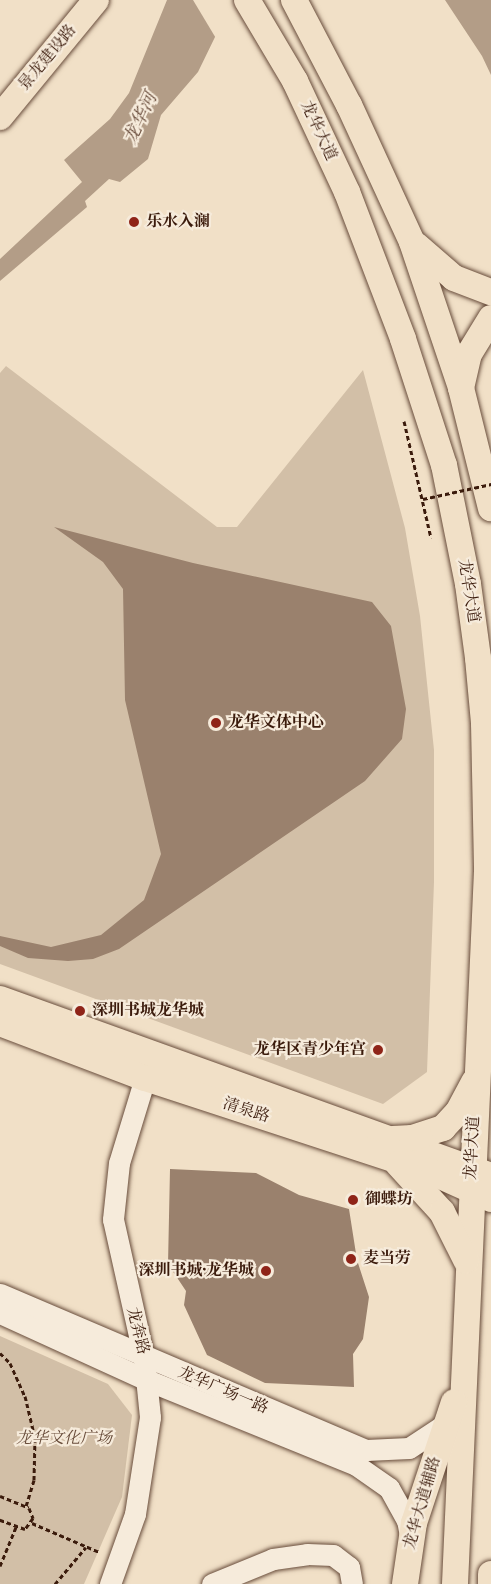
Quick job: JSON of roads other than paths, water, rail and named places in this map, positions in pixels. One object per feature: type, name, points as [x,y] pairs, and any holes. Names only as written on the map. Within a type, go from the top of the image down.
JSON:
[{"type":"main road","name":"景龙建设路","points":[[0,90],[74,0]]},
{"type":"main road","name":"景龙建设路","points":[[0,117],[96,0]]},
{"type":"main road","name":"龙华大道","points":[[247,0],[313,118],[382,279],[427,408],[458,528],[478,658],[485,746],[488,871],[477,1073],[481,1184],[468,1266],[455,1584]]},
{"type":"main road","points":[[294,0],[376,161],[412,242],[461,388],[491,508]]},
{"type":"main road","points":[[412,242],[454,278],[491,291]]},
{"type":"main road","points":[[461,388],[469,354],[491,318]]},
{"type":"main road","name":"清泉路","points":[[0,999],[481,1184]]},
{"type":"main road","name":"清泉路","points":[[0,1023],[145,1078],[389,1148]]},
{"type":"main road","points":[[468,1266],[442,1212],[389,1148],[443,1128],[469,1095],[477,1073]]},
{"type":"main road","name":"龙华大道辅路","points":[[405,1584],[411,1542],[463,1376]]},
{"type":"main road","points":[[491,1574],[491,1584]]},
{"type":"street","name":"龙奔路","points":[[110,1584],[139,1499],[150,1417],[144,1358],[113,1219],[119,1163],[145,1078]]},
{"type":"street","name":"龙华广场一路","points":[[0,1294],[144,1358],[366,1450],[409,1448],[447,1423]]},
{"type":"street","name":"龙华广场一路","points":[[0,1313],[147,1380],[337,1456],[376,1477],[400,1504],[411,1542]]},
{"type":"street","points":[[212,1584],[273,1560],[307,1554],[333,1555],[349,1567],[352,1584]]},
{"type":"water","name":"龙华河","points":[[167,0],[233,0],[198,72],[161,115],[148,159],[120,182],[109,179],[85,201],[87,207],[0,281],[0,259],[82,182],[64,160],[110,119],[129,93]]},
{"type":"water","points":[[445,0],[491,0],[491,75],[482,56]]},
{"type":"place","name":"乐水入澜","points":[[134,222]]},
{"type":"place","name":"龙华文体中心","points":[[216,723]]},
{"type":"place","name":"深圳书城龙华城","points":[[80,1011]]},
{"type":"place","name":"龙华区青少年宫","points":[[378,1050]]},
{"type":"place","name":"御蝶坊","points":[[353,1200]]},
{"type":"place","name":"麦当劳","points":[[351,1259]]},
{"type":"place","name":"深圳书城·龙华城","points":[[266,1271]]},
{"type":"park label","name":"龙华文化广场","points":[[64,1439]]}]
